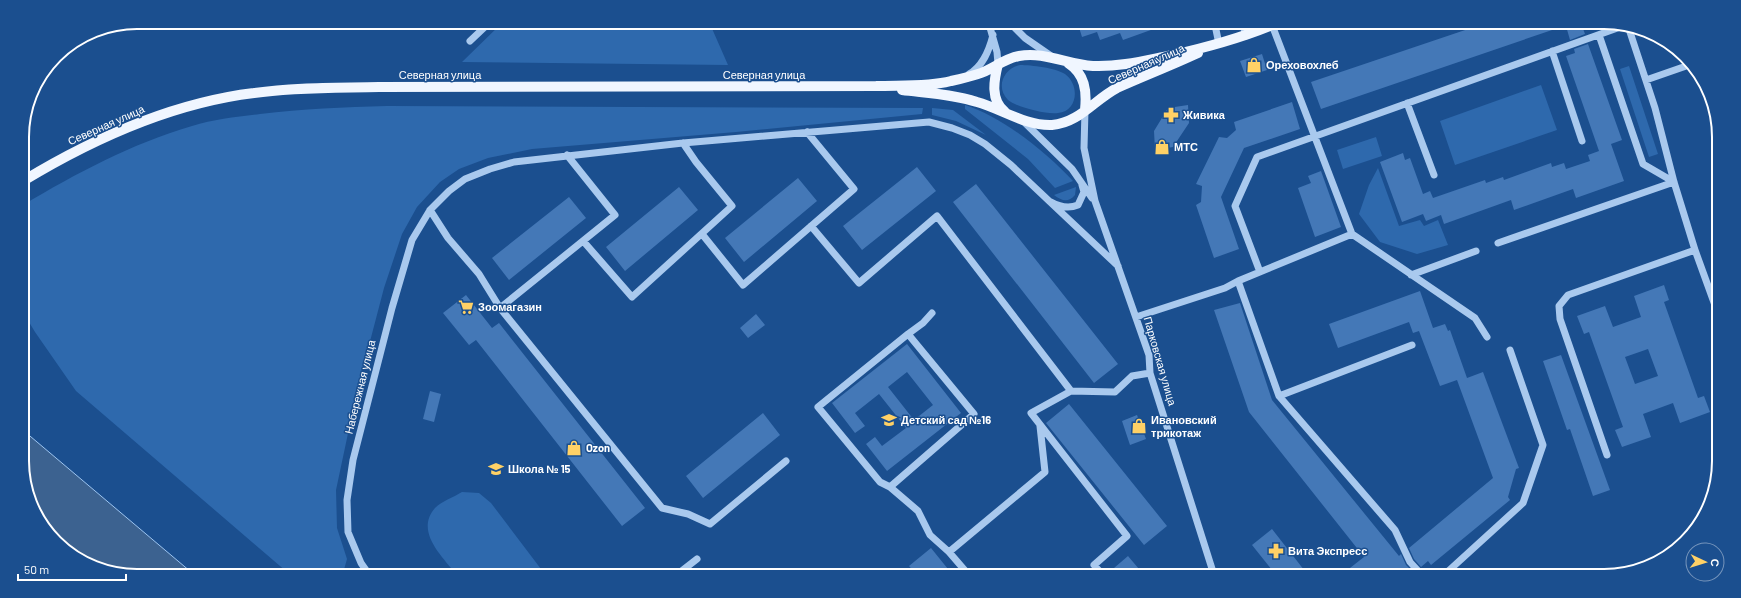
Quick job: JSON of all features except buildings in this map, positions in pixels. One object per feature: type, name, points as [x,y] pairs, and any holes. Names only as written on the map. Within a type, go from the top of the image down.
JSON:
[{"type":"main road","name":"Северная улица","points":[[29,177],[127,126],[169,111],[254,93],[311,89],[379,87],[876,86],[944,82],[980,74],[998,64],[1019,56],[1037,55],[1079,65],[1114,66],[1139,62],[1219,44],[1246,36],[1263,29]]},
{"type":"main road","name":"Северная улица","points":[[876,86],[959,98],[987,105],[1016,118],[1035,123],[1052,125],[1076,118],[1116,89],[1219,44]]},
{"type":"main road","name":"Северная улица","points":[[1064,61],[1076,68],[1084,83],[1085,110]]},
{"type":"main road","points":[[998,64],[994,86],[995,94],[1002,109],[1016,118]]},
{"type":"street","points":[[470,41],[483,29]]},
{"type":"street","points":[[991,29],[998,64]]},
{"type":"street","points":[[1016,29],[1025,38],[1052,58]]},
{"type":"street","points":[[1217,29],[1219,44]]},
{"type":"street","points":[[1244,29],[1246,36]]},
{"type":"street","points":[[1274,29],[1352,234],[1475,318],[1487,337]]},
{"type":"street","points":[[1260,272],[1235,206],[1257,157],[1613,30]]},
{"type":"street","points":[[1630,33],[1646,80],[1674,182],[1695,250],[1712,297]]},
{"type":"street","points":[[963,78],[974,72],[982,63],[990,49],[993,35]]},
{"type":"street","points":[[1599,35],[1643,164],[1674,182]]},
{"type":"street","points":[[1552,51],[1582,142]]},
{"type":"street","points":[[1646,80],[1685,66]]},
{"type":"street","points":[[1407,103],[1434,175]]},
{"type":"street","name":"Парковская улица","points":[[1085,110],[1084,148],[1095,201],[1149,355],[1150,373],[1212,569]]},
{"type":"street","name":"Парковская улица","points":[[1016,118],[1072,169],[1095,201]]},
{"type":"street","points":[[786,461],[710,524],[688,514],[662,508],[500,308],[479,274],[448,238],[430,210],[449,191],[465,179],[514,162],[683,143],[929,122],[952,128],[970,135],[985,144],[1011,165],[1044,198],[1118,266]]},
{"type":"street","points":[[702,234],[743,285],[854,189],[807,132]]},
{"type":"street","points":[[584,242],[632,297],[732,206],[696,162],[683,143]]},
{"type":"street","points":[[500,308],[615,216],[567,155]]},
{"type":"street","points":[[1044,198],[1063,207],[1078,205],[1084,192],[1081,182]]},
{"type":"street","points":[[1498,243],[1674,182]]},
{"type":"street","name":"Набережная улица","points":[[365,569],[361,563],[348,532],[347,500],[353,460],[392,308],[412,240],[430,210]]},
{"type":"street","points":[[811,226],[858,283],[937,216],[1070,392]]},
{"type":"street","points":[[1136,317],[1225,288],[1238,281],[1352,234]]},
{"type":"street","points":[[1607,455],[1560,319],[1559,306],[1568,295],[1695,250]]},
{"type":"street","points":[[1411,275],[1476,251]]},
{"type":"street","points":[[1238,281],[1279,396],[1395,530],[1410,562],[1416,569]]},
{"type":"street","points":[[932,312],[922,323],[818,407],[880,482],[890,487],[918,511],[930,535],[949,552],[964,569]]},
{"type":"street","points":[[890,487],[974,414],[908,334]]},
{"type":"street","points":[[1279,396],[1412,345]]},
{"type":"street","points":[[1451,569],[1523,503],[1543,445],[1510,350]]},
{"type":"street","points":[[1098,569],[1094,565],[1127,536],[1031,413],[1070,392],[1115,392],[1132,376],[1150,373]]},
{"type":"street","points":[[949,552],[1045,472],[1040,425]]},
{"type":"street","points":[[684,569],[697,559]]},
{"type":"shaded area","points":[[496,29],[712,29],[728,65],[462,62]]},
{"type":"shaded area","points":[[1020,65],[1037,66],[1065,74],[1073,84],[1075,91],[1075,97],[1070,108],[1058,113],[1039,112],[1024,108],[1008,100],[1002,89],[1003,79],[1010,70]]},
{"type":"shaded area","points":[[1629,66],[1658,154],[1649,157],[1620,69]]},
{"type":"shaded area","points":[[1541,85],[1557,130],[1455,165],[1440,121]]},
{"type":"shaded area","points":[[965,105],[994,118],[1009,127],[1037,147],[1073,181],[1055,188],[1028,159],[965,109]]},
{"type":"shaded area","points":[[387,106],[923,108],[922,114],[736,132],[532,149],[488,158],[459,169],[440,182],[417,207],[402,234],[384,288],[357,391],[336,490],[337,528],[347,559],[344,569],[284,569],[76,391],[35,332],[29,322],[29,202],[105,160],[169,133],[226,118],[324,108]]},
{"type":"shaded area","points":[[932,108],[953,110],[986,135],[956,121],[932,115]]},
{"type":"shaded area","points":[[1376,137],[1382,156],[1343,169],[1337,150]]},
{"type":"shaded area","points":[[1378,168],[1399,226],[1420,220],[1424,226],[1438,220],[1448,245],[1417,254],[1380,242],[1359,214],[1369,185]]},
{"type":"shaded area","points":[[1076,187],[1075,195],[1070,199],[1062,200],[1054,195]]},
{"type":"shaded area","points":[[29,435],[187,569],[123,568],[96,561],[71,547],[51,527],[43,515],[35,496],[30,475]]},
{"type":"shaded area","points":[[462,492],[479,493],[491,503],[541,569],[452,569],[437,551],[432,542],[428,525],[435,508]]},
{"type":"place","name":"Ореховохлеб","points":[[1254,65]]},
{"type":"place","name":"Живика","points":[[1171,115]]},
{"type":"place","name":"МТС","points":[[1162,147]]},
{"type":"place","name":"Зоомагазин","points":[[466,307]]},
{"type":"place","name":"Детский сад №16","points":[[889,420]]},
{"type":"place","name":"Ивановский трикотаж","points":[[1139,426]]},
{"type":"place","name":"Ozon","points":[[574,448]]},
{"type":"place","name":"Школа № 15","points":[[496,469]]},
{"type":"place","name":"Вита Экспресс","points":[[1276,551]]}]
